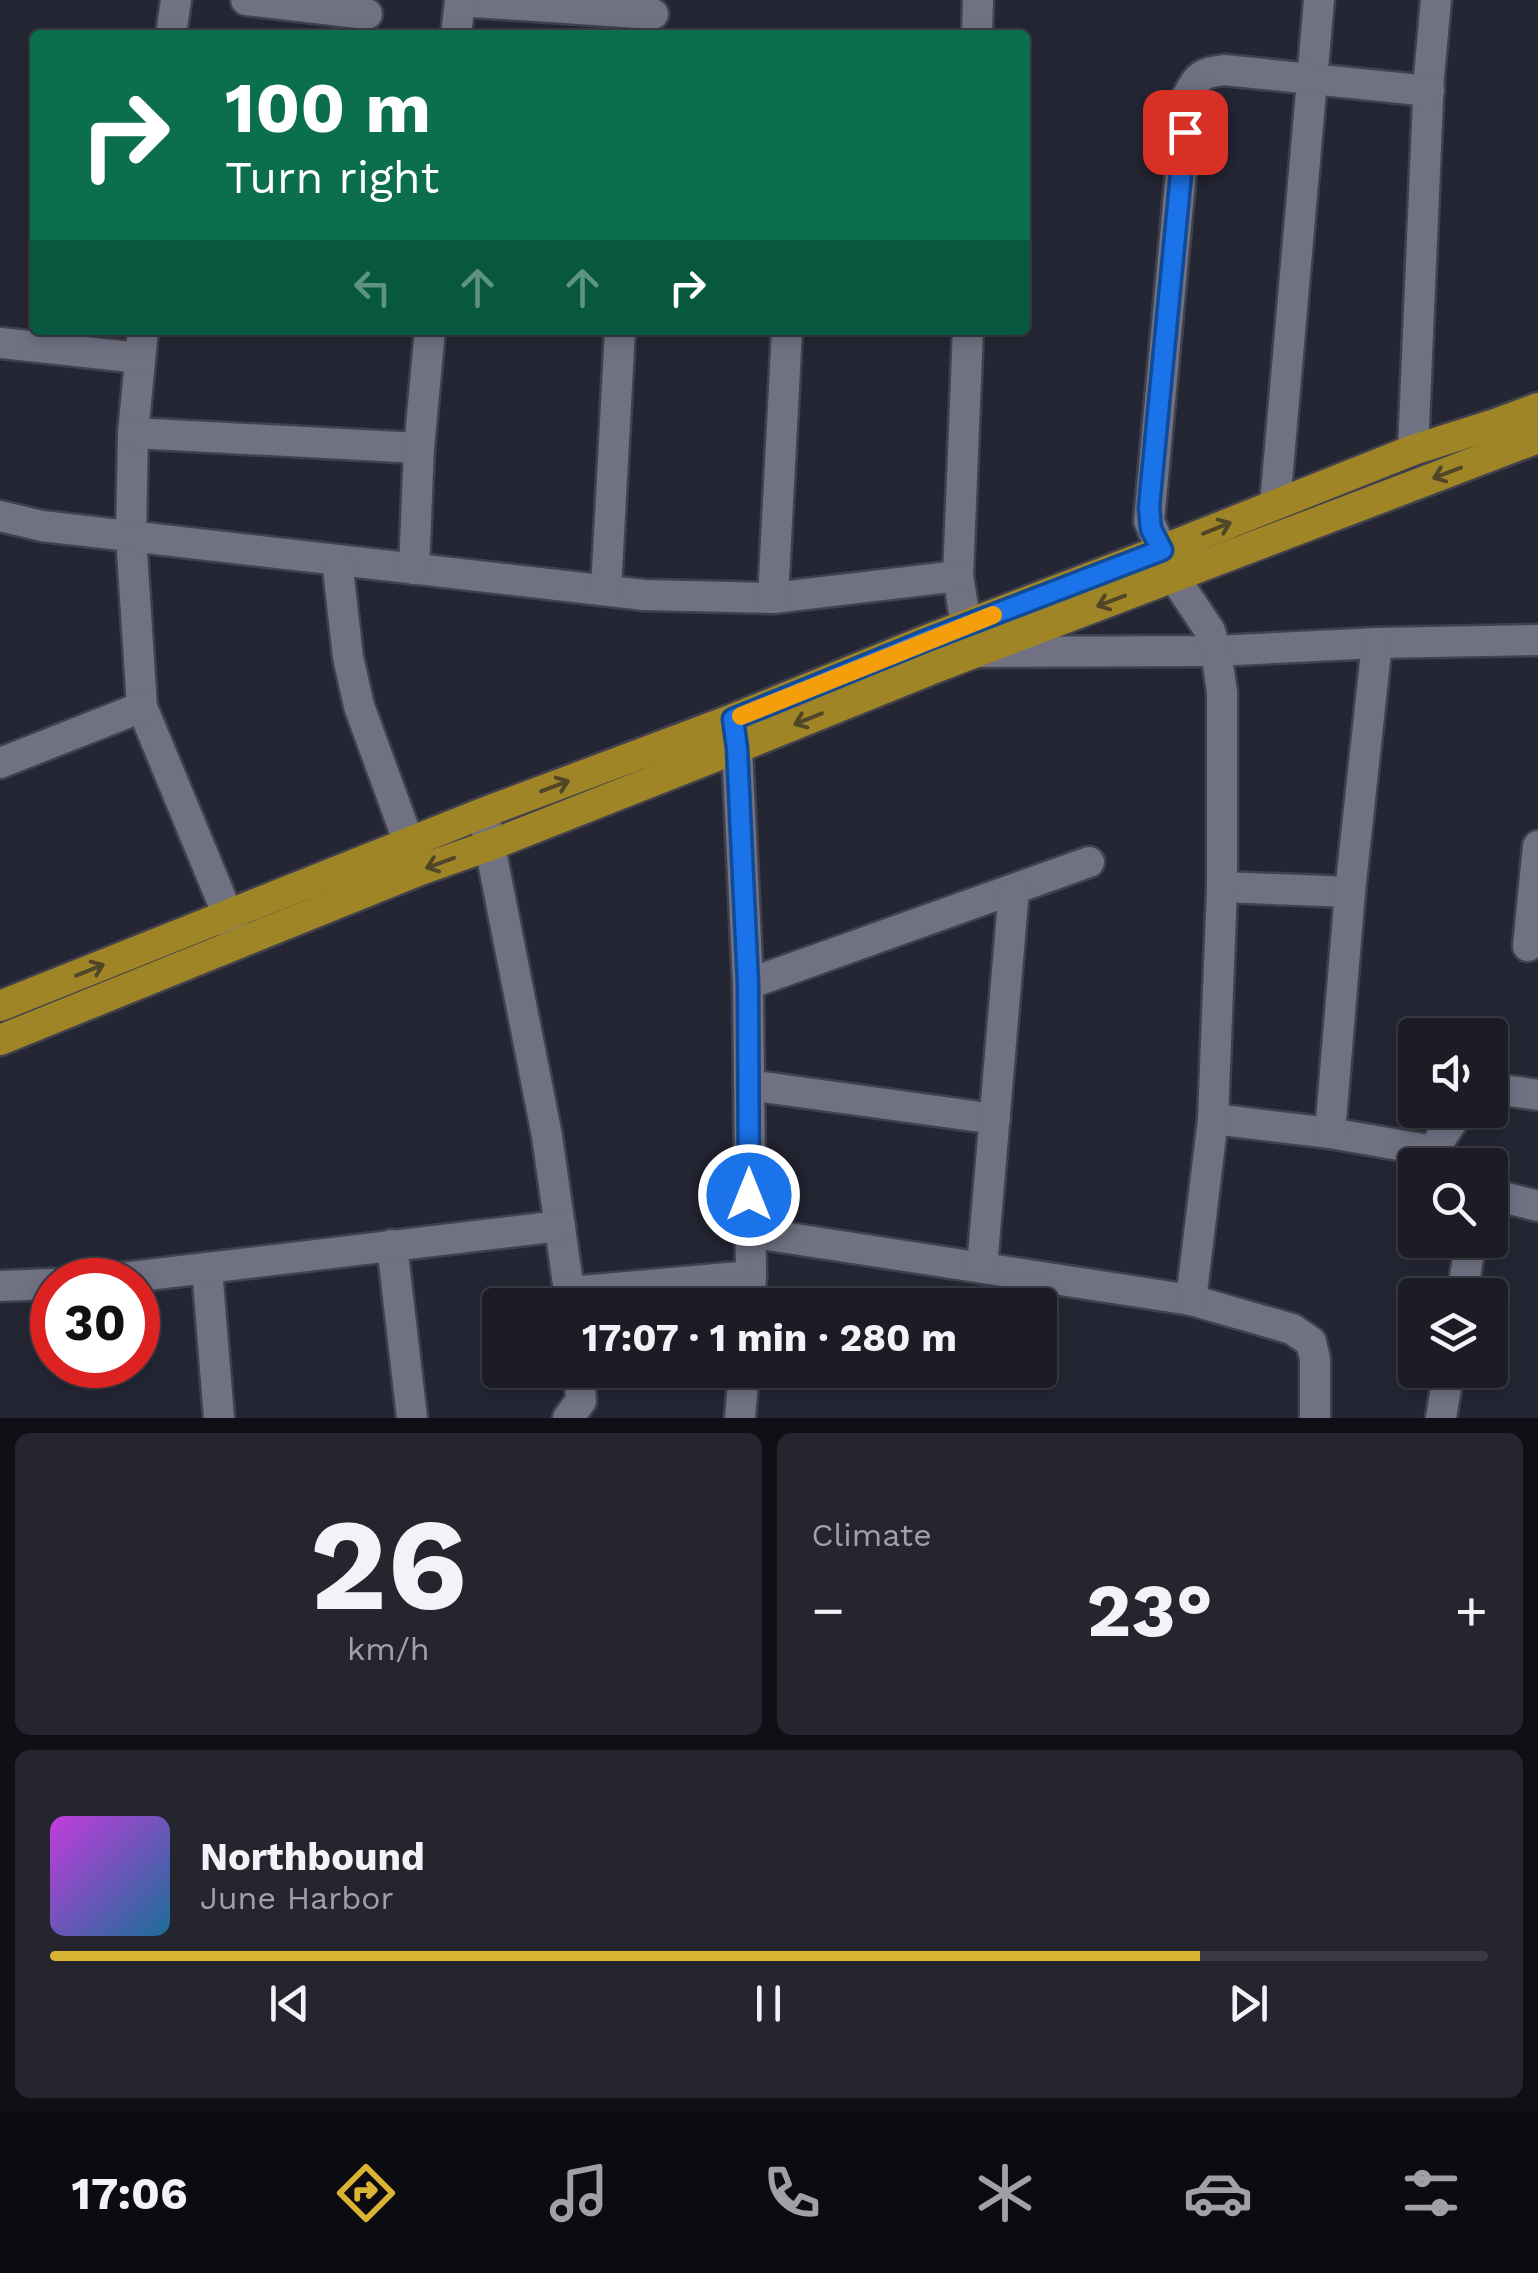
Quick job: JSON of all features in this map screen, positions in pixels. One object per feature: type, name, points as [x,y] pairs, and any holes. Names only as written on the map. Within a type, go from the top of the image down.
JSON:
[{"type":"highway","points":[[1168,564],[1275,504],[1412,450],[1538,408]]},
{"type":"highway","points":[[0,1040],[491,845],[735,734],[972,638],[1168,564],[1538,438]]},
{"type":"highway","points":[[0,1006],[483,814],[735,734]]},
{"type":"street","points":[[172,30],[176,0]]},
{"type":"street","points":[[246,0],[368,14]]},
{"type":"street","points":[[457,30],[460,0],[653,16]]},
{"type":"street","points":[[977,30],[978,0]]},
{"type":"street","points":[[1275,504],[1319,0]]},
{"type":"street","points":[[1412,450],[1428,91],[1436,0]]},
{"type":"street","points":[[1191,1300],[1213,1118],[1222,887],[1222,692],[1210,631],[1168,564],[1151,529],[1149,507],[1188,95],[1195,81],[1205,73],[1224,70],[1428,91]]},
{"type":"street","points":[[414,569],[419,448],[430,335]]},
{"type":"street","points":[[606,590],[620,335]]},
{"type":"street","points":[[773,598],[787,335]]},
{"type":"street","points":[[968,335],[958,576],[972,638],[1216,651],[1538,640]]},
{"type":"street","points":[[0,343],[142,344],[133,433],[131,536],[142,707],[240,943]]},
{"type":"street","points":[[133,433],[419,448]]},
{"type":"street","points":[[0,516],[42,526],[644,594],[773,598],[958,576]]},
{"type":"street","points":[[336,560],[356,694],[409,843]]},
{"type":"street","points":[[1330,1133],[1350,892],[1377,643]]},
{"type":"street","points":[[0,763],[142,707]]},
{"type":"street","points":[[735,734],[748,984],[750,1288]]},
{"type":"street","points":[[483,814],[547,1136],[569,1288]]},
{"type":"street","points":[[1528,946],[1538,846]]},
{"type":"street","points":[[748,984],[1089,862]]},
{"type":"street","points":[[1222,887],[1350,892]]},
{"type":"street","points":[[982,1267],[1014,890]]},
{"type":"street","points":[[749,1084],[995,1118]]},
{"type":"street","points":[[1508,1091],[1538,1095]]},
{"type":"street","points":[[1213,1118],[1416,1148]]},
{"type":"street","points":[[1508,1198],[1538,1206]]},
{"type":"street","points":[[160,1274],[560,1226]]},
{"type":"street","points":[[749,1232],[1191,1300],[1292,1329],[1311,1342],[1315,1360],[1315,1418]]},
{"type":"street","points":[[392,1245],[412,1418]]},
{"type":"street","points":[[207,1268],[219,1418]]},
{"type":"street","points":[[0,1286],[30,1285]]},
{"type":"street","points":[[578,1413],[579,1388]]},
{"type":"street","points":[[740,1418],[742,1388]]},
{"type":"street","points":[[1440,1418],[1446,1388]]},
{"type":"slow traffic","points":[[741,716],[993,615]]},
{"type":"route","points":[[749,1195],[748,984],[733,719],[1162,550],[1151,529],[1149,507],[1185,132]]}]
